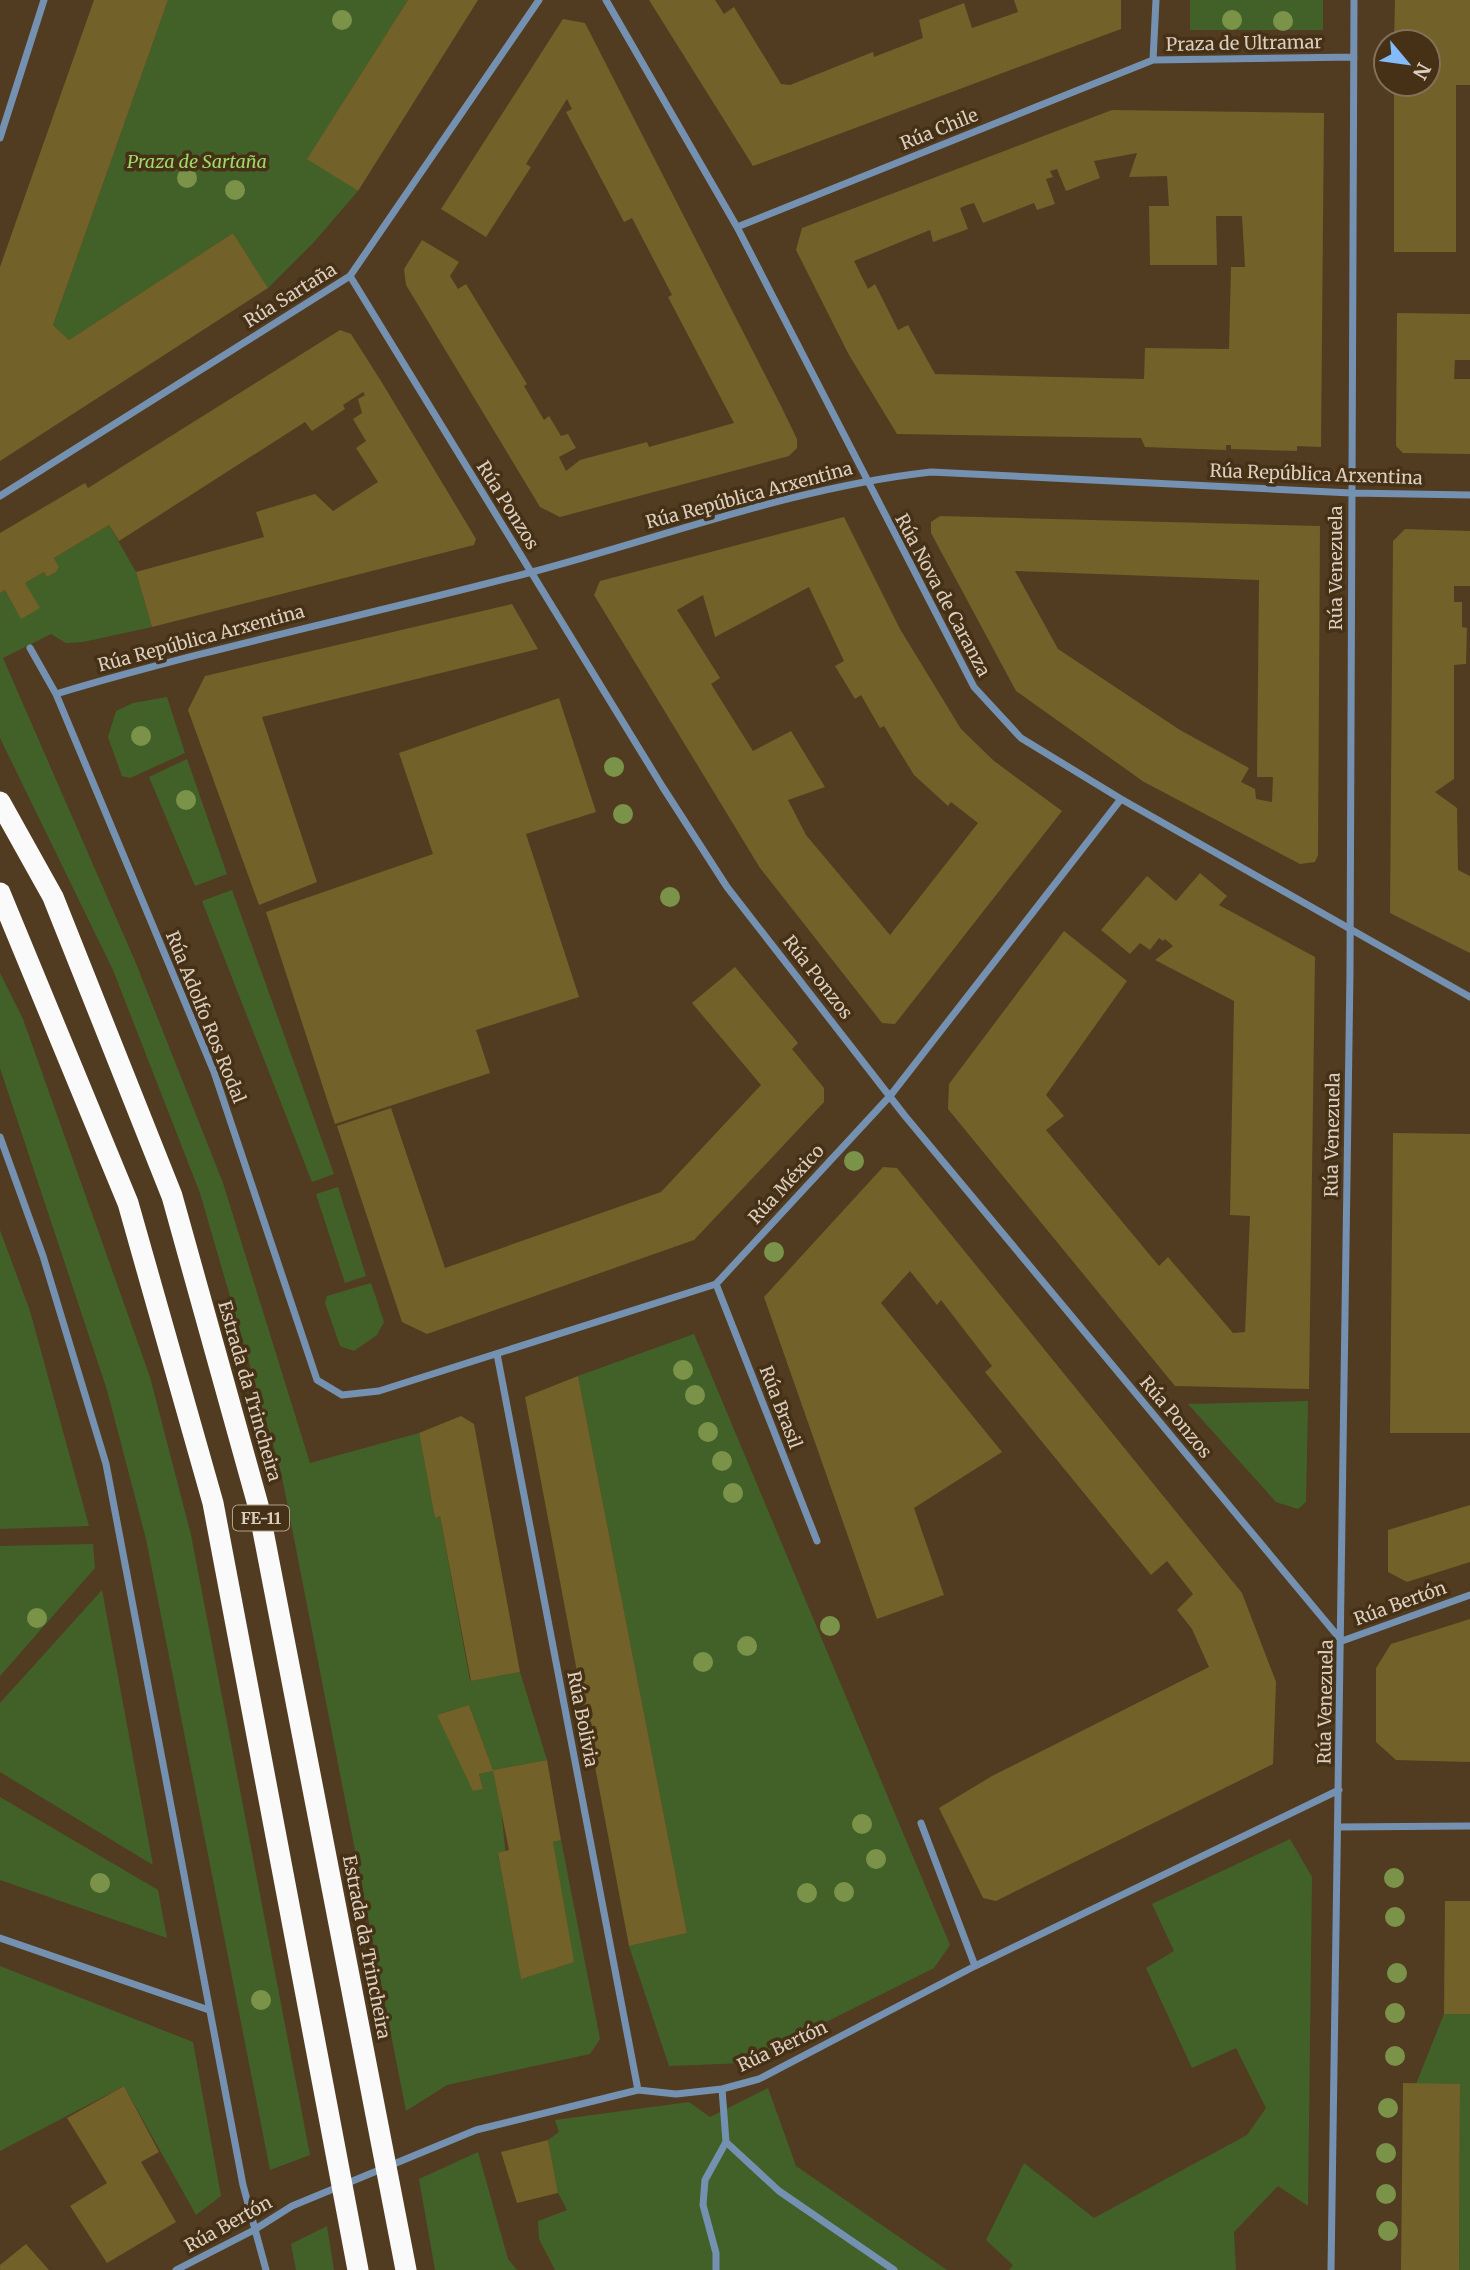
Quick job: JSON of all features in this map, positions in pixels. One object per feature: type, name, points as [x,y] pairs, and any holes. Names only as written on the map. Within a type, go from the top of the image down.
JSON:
[{"type":"highway","name":"Estrada da Trincheira","points":[[0,802],[53,898],[172,1196],[255,1491],[406,2270]]},
{"type":"highway","name":"FE-11","points":[[0,893],[128,1203],[213,1503],[358,2270]]},
{"type":"street","points":[[0,138],[44,0]]},
{"type":"street","name":"Rúa Sartaña","points":[[0,496],[350,276],[539,0]]},
{"type":"street","name":"Rúa Nova de Caranza","points":[[606,0],[737,227],[864,479],[974,687],[1021,738],[1121,799],[1470,997]]},
{"type":"street","name":"Praza de Ultramar","points":[[1156,0],[1153,60],[1354,57]]},
{"type":"street","name":"Rúa Venezuela","points":[[1331,2270],[1350,929],[1354,0]]},
{"type":"street","name":"Rúa Chile","points":[[737,227],[1153,60]]},
{"type":"street","name":"Rúa Ponzos","points":[[350,276],[727,887],[890,1096],[1342,1641]]},
{"type":"street","name":"Rúa República Arxentina","points":[[56,694],[156,664],[531,572],[864,479],[931,472],[1351,493],[1470,495]]},
{"type":"street","name":"Rúa Adolfo Ros Rodal","points":[[30,648],[56,694],[214,1072],[317,1380],[342,1395]]},
{"type":"street","name":"Rúa México","points":[[342,1395],[379,1391],[716,1284],[890,1096],[1121,799]]},
{"type":"street","points":[[0,1137],[43,1256],[106,1464],[209,2010],[254,2230],[266,2270]]},
{"type":"street","name":"Rúa Brasil","points":[[716,1284],[817,1541]]},
{"type":"street","name":"Rúa Bolivia","points":[[497,1354],[638,2090]]},
{"type":"street","name":"Rúa Bertón","points":[[1342,1641],[1470,1595]]},
{"type":"street","name":"Rúa Bertón","points":[[176,2270],[254,2230],[292,2206],[476,2130],[638,2090],[676,2094],[722,2089],[759,2079],[975,1966],[1339,1790]]},
{"type":"street","points":[[921,1823],[975,1966]]},
{"type":"street","points":[[1339,1827],[1470,1826]]},
{"type":"street","points":[[0,1938],[209,2010]]},
{"type":"street","points":[[716,2270],[716,2253],[703,2205],[705,2180],[726,2142],[722,2089]]},
{"type":"street","points":[[726,2142],[779,2190],[894,2270]]},
{"type":"green space","name":"Praza de Sartaña","points":[[168,0],[408,0],[308,158],[358,191],[314,242],[268,288],[233,233],[69,340],[53,325]]},
{"type":"green space","points":[[1190,0],[1323,0],[1323,30],[1190,30]]},
{"type":"green space","points":[[109,525],[136,572],[152,627],[83,642],[66,643],[51,634],[3,658],[135,961],[223,1183],[310,1463],[419,1433],[435,1517],[440,1516],[470,1681],[520,1672],[547,1760],[493,1770],[469,1705],[437,1715],[483,1789],[479,1774],[493,1771],[501,1809],[506,1857],[498,1854],[521,1978],[573,1962],[553,1842],[561,1840],[600,2039],[590,2054],[447,2085],[406,2111],[281,1472],[200,1193],[113,970],[0,738],[0,593],[5,590],[21,618],[39,608],[25,583],[44,572],[47,577],[56,572],[59,567],[54,558]]},
{"type":"green space","points":[[167,697],[185,753],[130,778],[122,776],[108,737],[116,711],[133,703]]},
{"type":"green space","points":[[187,759],[227,874],[195,886],[149,777]]},
{"type":"green space","points":[[232,890],[334,1174],[312,1182],[202,901]]},
{"type":"green space","points":[[0,973],[23,1019],[150,1377],[191,1535],[310,2155],[270,2170],[146,1539],[107,1390],[0,1068]]},
{"type":"green space","points":[[338,1187],[366,1276],[345,1283],[316,1194]]},
{"type":"green space","points":[[0,1230],[30,1311],[89,1526],[0,1529]]},
{"type":"green space","points":[[371,1283],[384,1322],[377,1335],[354,1351],[340,1346],[325,1303],[327,1296]]},
{"type":"green space","points":[[694,1334],[950,1945],[934,1968],[744,2063],[669,2066],[629,1946],[687,1933],[578,1376]]},
{"type":"green space","points":[[1308,1401],[1306,1502],[1298,1509],[1276,1502],[1188,1404]]},
{"type":"green space","points":[[93,1544],[95,1568],[0,1676],[0,1546]]},
{"type":"green space","points":[[102,1590],[153,1865],[0,1772],[0,1703]]},
{"type":"green space","points":[[0,1797],[158,1890],[167,1938],[0,1880]]},
{"type":"green space","points":[[1290,1839],[1312,1877],[1308,2206],[1278,2186],[1234,2232],[1236,2270],[1009,2270],[1013,2265],[986,2240],[1024,2163],[1094,2218],[1247,2135],[1266,2108],[1236,2048],[1192,2068],[1146,1968],[1174,1951],[1152,1904]]},
{"type":"green space","points":[[0,1966],[193,2042],[221,2196],[196,2215],[124,2086],[0,2151]]},
{"type":"green space","points":[[1444,2014],[1470,2014],[1470,2270],[1459,2270],[1460,2084],[1416,2084]]},
{"type":"green space","points":[[768,2088],[796,2166],[947,2270],[555,2270],[539,2239],[538,2221],[567,2210],[558,2193],[548,2140],[559,2132],[555,2120],[689,2102],[710,2117]]},
{"type":"green space","points":[[478,2152],[508,2259],[517,2270],[435,2270],[419,2179]]},
{"type":"green space","points":[[327,2226],[334,2270],[296,2270],[291,2244]]},
{"type":"building","points":[[94,0],[168,0],[53,325],[69,340],[233,233],[268,288],[0,461],[0,267]]},
{"type":"building","points":[[408,0],[478,0],[358,191],[307,159]]},
{"type":"building","points":[[649,0],[715,0],[724,14],[734,7],[781,84],[790,85],[873,52],[874,57],[923,38],[919,20],[964,3],[972,28],[1018,12],[1014,0],[1121,0],[1121,29],[753,166]]},
{"type":"building","points":[[1395,0],[1470,0],[1470,85],[1456,85],[1456,252],[1394,252],[1394,98],[1442,98],[1442,28],[1394,28]]},
{"type":"building","points":[[563,19],[585,23],[781,406],[797,439],[797,448],[789,456],[560,517],[540,507],[406,285],[404,269],[422,240],[459,262],[450,276],[458,289],[466,284],[527,384],[524,386],[544,420],[549,416],[561,436],[568,434],[576,448],[559,457],[566,471],[580,460],[647,442],[649,447],[734,423],[668,297],[672,295],[632,218],[624,222],[566,112],[572,109],[567,99],[526,164],[531,167],[486,237],[441,209]]},
{"type":"building","points":[[1112,110],[1324,113],[1321,447],[1297,446],[1297,451],[1231,449],[1231,445],[1226,445],[1226,450],[1145,447],[1141,438],[897,434],[849,355],[796,250],[802,228]],"holes":[[[1137,153],[1129,177],[1167,176],[1169,206],[1149,206],[1150,265],[1217,265],[1216,216],[1242,216],[1245,267],[1231,267],[1229,349],[1145,348],[1144,379],[935,374],[908,325],[898,330],[875,284],[868,289],[854,261],[930,230],[933,242],[968,229],[960,208],[974,203],[983,223],[1034,203],[1037,210],[1055,204],[1046,179],[1053,177],[1050,171],[1057,169],[1066,191],[1100,178],[1094,161]]]},
{"type":"building","points":[[1397,313],[1470,314],[1470,360],[1455,360],[1454,379],[1470,379],[1470,454],[1403,453],[1396,446]]},
{"type":"building","points":[[340,330],[351,334],[381,381],[476,539],[474,545],[152,627],[136,572],[264,537],[256,512],[315,494],[333,511],[378,482],[356,448],[366,441],[353,419],[362,413],[358,399],[365,395],[363,392],[343,405],[345,409],[312,431],[305,422],[119,541],[109,525],[54,558],[59,567],[56,572],[47,577],[44,572],[25,583],[40,608],[21,619],[5,590],[0,593],[0,533],[85,483],[88,488]]},
{"type":"building","points":[[940,516],[1320,526],[1318,855],[1315,862],[1300,864],[1144,782],[1016,691],[931,533],[931,522]],"holes":[[[1015,571],[1259,580],[1257,777],[1273,777],[1272,802],[1256,799],[1255,789],[1241,782],[1249,768],[1180,730],[1058,649]]]},
{"type":"building","points":[[844,517],[900,629],[961,729],[994,761],[1062,811],[895,1024],[882,1023],[760,868],[594,595],[600,581]],"holes":[[[809,587],[844,661],[835,666],[855,699],[861,695],[880,728],[884,726],[914,775],[948,806],[951,802],[978,823],[890,935],[806,835],[788,800],[825,787],[791,731],[753,751],[711,684],[720,678],[677,610],[703,595],[715,637]]]},
{"type":"building","points":[[1405,529],[1470,531],[1470,586],[1454,586],[1454,602],[1462,602],[1462,627],[1467,628],[1466,664],[1454,665],[1454,779],[1435,792],[1457,808],[1458,870],[1470,876],[1470,953],[1390,913],[1393,541]]},
{"type":"building","points":[[512,604],[538,649],[262,717],[317,882],[259,905],[188,710],[205,676]]},
{"type":"building","points":[[559,698],[596,812],[526,834],[579,997],[476,1030],[490,1073],[335,1124],[266,912],[433,854],[399,753]]},
{"type":"building","points":[[1200,873],[1227,896],[1219,905],[1315,957],[1309,1389],[1175,1386],[948,1109],[949,1084],[1064,931],[1127,981],[1046,1095],[1064,1116],[1046,1130],[1159,1266],[1168,1257],[1233,1333],[1245,1332],[1250,1216],[1230,1215],[1234,1001],[1155,960],[1173,946],[1165,939],[1163,941],[1159,938],[1150,950],[1140,943],[1130,954],[1101,930],[1147,876],[1176,901]]},
{"type":"building","points":[[735,967],[798,1043],[792,1049],[824,1088],[824,1102],[764,1166],[694,1240],[427,1334],[402,1322],[337,1126],[391,1108],[445,1268],[661,1192],[761,1085],[692,1003]]},
{"type":"building","points":[[1393,1133],[1470,1134],[1470,1433],[1390,1433]]},
{"type":"building","points":[[883,1167],[897,1168],[1242,1593],[1276,1682],[1273,1764],[996,1901],[983,1898],[939,1808],[992,1776],[1209,1667],[1192,1629],[1177,1610],[1193,1594],[1167,1561],[1151,1575],[985,1372],[992,1366],[941,1300],[937,1305],[910,1271],[881,1303],[1002,1452],[914,1508],[944,1595],[877,1619],[764,1297]]},
{"type":"building","points":[[578,1376],[687,1933],[629,1946],[525,1397]]},
{"type":"building","points":[[461,1416],[474,1424],[520,1672],[471,1681],[440,1516],[435,1518],[419,1433]]},
{"type":"building","points":[[1470,1505],[1470,1562],[1407,1582],[1388,1572],[1388,1530]]},
{"type":"building","points":[[1470,1619],[1470,1762],[1396,1760],[1376,1742],[1376,1668],[1391,1644]]},
{"type":"building","points":[[469,1705],[493,1770],[547,1760],[561,1840],[553,1842],[574,1962],[521,1979],[498,1853],[509,1850],[493,1771],[479,1774],[483,1789],[473,1791],[437,1715]]},
{"type":"building","points":[[1445,1901],[1470,1901],[1470,2014],[1444,2014]]},
{"type":"building","points":[[1403,2083],[1460,2084],[1459,2270],[1401,2270]]},
{"type":"building","points":[[124,2086],[159,2152],[141,2162],[176,2222],[107,2263],[70,2206],[107,2183],[67,2118]]},
{"type":"building","points":[[548,2140],[558,2193],[517,2203],[501,2152]]},
{"type":"building","points":[[26,2244],[49,2270],[0,2270],[0,2265]]}]
